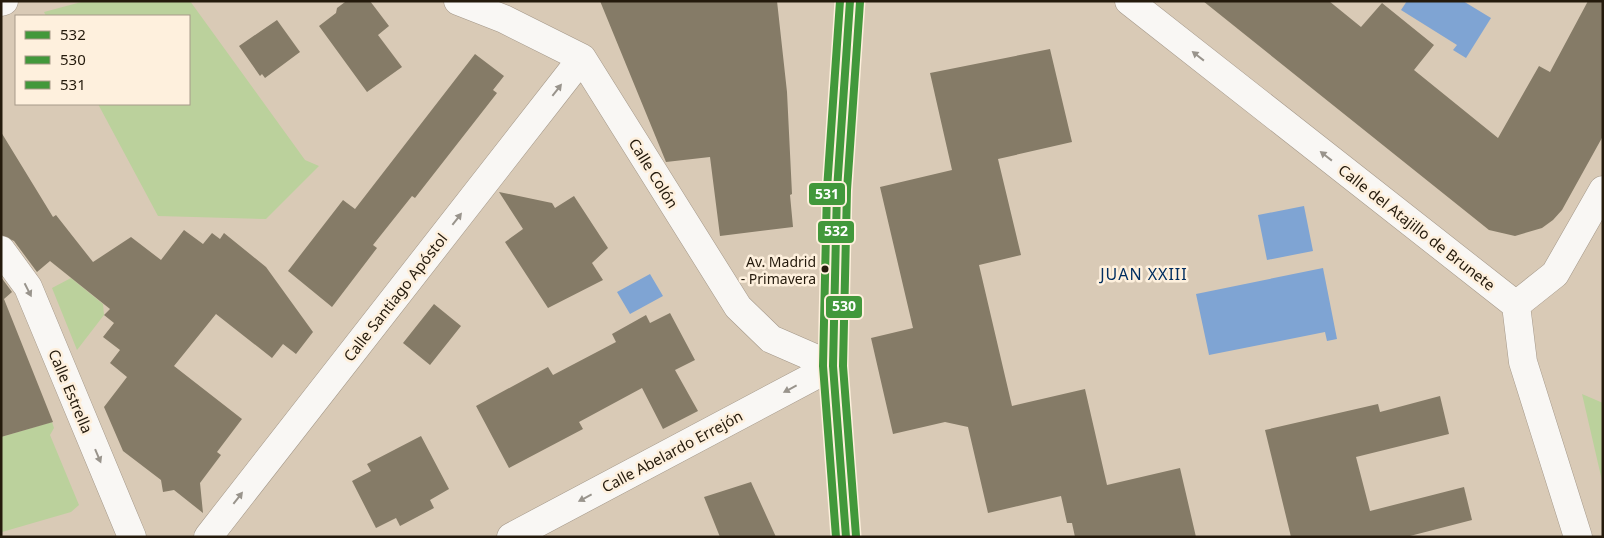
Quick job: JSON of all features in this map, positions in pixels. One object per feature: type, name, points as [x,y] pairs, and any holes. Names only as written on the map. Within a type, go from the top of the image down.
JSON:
[{"type":"street","points":[[458,1],[509,10],[582,58]]},
{"type":"street","points":[[846,537],[833,366],[837,190],[850,1]]},
{"type":"street","name":"Calle del Atajillo de Brunete","points":[[1128,1],[1516,305]]},
{"type":"street","name":"Calle Colón","points":[[582,58],[738,307],[771,339],[833,366]]},
{"type":"street","name":"Calle Santiago Apóstol","points":[[208,537],[582,58]]},
{"type":"street","points":[[1578,537],[1523,362],[1516,305],[1555,274],[1603,190]]},
{"type":"street","name":"Calle Estrella","points":[[1,250],[28,287],[132,537]]},
{"type":"street","name":"Calle Abelardo Errejón","points":[[511,537],[833,366]]},
{"type":"green space","points":[[85,1],[190,1],[305,160],[319,166],[266,219],[158,216],[99,105],[190,105],[190,15],[46,15],[44,12]]},
{"type":"green space","points":[[71,278],[103,304],[104,315],[77,350],[52,288]]},
{"type":"green space","points":[[1582,394],[1603,403],[1603,485]]},
{"type":"green space","points":[[52,422],[54,428],[50,435],[79,505],[71,512],[2,532],[1,437]]},
{"type":"water","points":[[1407,1],[1463,1],[1491,18],[1466,58],[1453,50],[1457,45],[1401,10]]},
{"type":"water","points":[[1304,206],[1313,251],[1267,260],[1258,215]]},
{"type":"water","points":[[1323,268],[1337,339],[1327,341],[1325,332],[1209,355],[1196,294]]},
{"type":"water","points":[[650,274],[663,296],[630,314],[617,292]]},
{"type":"building","points":[[370,1],[389,26],[378,35],[402,67],[367,92],[319,26],[336,13],[337,8],[345,2]]},
{"type":"building","points":[[600,1],[777,1],[787,92],[792,194],[790,195],[793,227],[720,236],[710,157],[666,162]]},
{"type":"building","points":[[1203,1],[1329,1],[1361,27],[1382,3],[1434,45],[1414,70],[1498,138],[1539,66],[1550,72],[1588,1],[1603,1],[1603,136],[1562,210],[1553,220],[1542,228],[1515,236],[1489,230]]},
{"type":"building","points":[[277,20],[300,52],[265,78],[262,74],[260,76],[239,46]]},
{"type":"building","points":[[1050,49],[1072,142],[998,159],[1021,255],[979,265],[1012,406],[1085,389],[1107,485],[1180,468],[1196,537],[1075,537],[1072,523],[1067,523],[1061,496],[988,513],[968,427],[945,422],[893,434],[871,338],[913,328],[880,187],[952,170],[930,73]]},
{"type":"building","points":[[475,54],[504,76],[493,90],[497,93],[415,198],[412,196],[373,245],[377,248],[332,307],[288,271],[343,200],[355,209]]},
{"type":"building","points":[[1,132],[53,217],[56,215],[93,262],[131,237],[161,260],[184,230],[203,244],[212,233],[220,239],[224,233],[266,267],[313,332],[296,354],[283,344],[272,358],[216,314],[174,366],[242,419],[217,452],[221,455],[200,483],[203,513],[174,490],[163,492],[161,480],[123,451],[104,407],[127,377],[110,363],[120,350],[103,337],[114,323],[104,315],[110,309],[50,261],[37,272],[14,241],[1,235]]},
{"type":"building","points":[[499,192],[552,203],[555,208],[574,196],[608,248],[592,263],[603,280],[548,308],[505,242],[523,229]]},
{"type":"building","points":[[1,277],[12,292],[4,299],[53,422],[1,437]]},
{"type":"building","points":[[434,304],[461,326],[430,365],[403,343]]},
{"type":"building","points":[[670,313],[695,360],[675,370],[698,411],[663,429],[642,388],[579,422],[583,429],[509,468],[476,406],[548,367],[553,375],[616,342],[612,334],[646,315],[650,323]]},
{"type":"building","points":[[1440,396],[1449,434],[1356,457],[1370,511],[1464,487],[1472,520],[1406,537],[1291,537],[1265,430],[1378,404],[1380,412]]},
{"type":"building","points":[[421,436],[449,489],[430,500],[434,508],[400,526],[396,518],[376,528],[352,481],[371,471],[367,464]]},
{"type":"building","points":[[751,482],[776,537],[720,537],[704,497]]},
{"type":"transit line","name":"531","points":[[836,537],[823,366],[827,189],[840,1]]},
{"type":"transit line","name":"532","points":[[846,537],[833,366],[837,190],[850,1]]},
{"type":"transit line","name":"530","points":[[856,536],[843,366],[847,190],[860,2]]},
{"type":"place","name":"Av. Madrid - Primavera","points":[[825,269]]},
{"type":"district","name":"JUAN XXIII","points":[[1144,274]]}]
